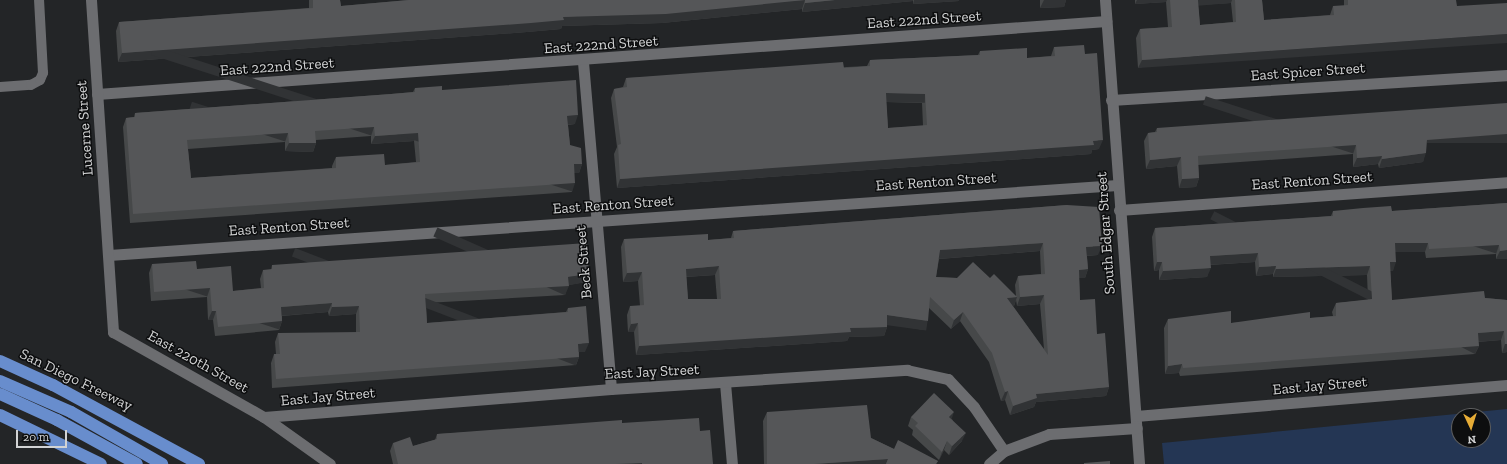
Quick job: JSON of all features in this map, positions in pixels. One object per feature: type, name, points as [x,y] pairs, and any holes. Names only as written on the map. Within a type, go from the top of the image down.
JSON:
[{"type":"highway","name":"San Diego Freeway","points":[[0,361],[53,385],[199,464]]},
{"type":"highway","points":[[0,381],[71,412],[162,464]]},
{"type":"highway","points":[[0,394],[57,420],[137,464]]},
{"type":"highway","points":[[0,415],[101,464]]},
{"type":"street","name":"Lucerne Street","points":[[90,0],[109,255]]},
{"type":"street","name":"South Edgar Street","points":[[1105,0],[1119,210],[1139,464]]},
{"type":"street","name":"East 222nd Street","points":[[97,94],[583,62],[1106,21]]},
{"type":"street","name":"Beck Street","points":[[583,62],[595,221],[611,389]]},
{"type":"street","name":"East Spicer Street","points":[[1111,100],[1507,75]]},
{"type":"street","name":"East Renton Street","points":[[1119,210],[1507,182]]},
{"type":"street","name":"East Renton Street","points":[[109,255],[1118,185]]},
{"type":"street","name":"East 220th Street","points":[[109,255],[113,332],[264,417],[330,464]]},
{"type":"street","name":"East Jay Street","points":[[264,417],[611,389],[725,383],[907,370],[930,372],[948,379],[961,392],[1004,452]]},
{"type":"street","points":[[725,383],[732,464]]},
{"type":"street","name":"East Jay Street","points":[[1136,416],[1507,385]]},
{"type":"street","points":[[989,464],[1004,452],[1049,434],[1137,428]]},
{"type":"lane","points":[[0,87],[31,85],[40,80],[43,73],[39,0]]},
{"type":"shaded area","points":[[1507,409],[1507,464],[1164,464],[1162,443],[1451,415],[1451,448],[1491,448],[1491,411]]},
{"type":"building","points":[[313,0],[340,0],[341,6],[409,0],[805,0],[666,14],[563,17],[564,20],[531,23],[122,53],[119,22],[313,8]]},
{"type":"building","points":[[805,0],[835,0],[805,3]]},
{"type":"building","points":[[1170,0],[1198,0],[1200,25],[1236,22],[1235,0],[1262,0],[1264,20],[1334,15],[1333,6],[1348,5],[1348,0],[1456,0],[1457,6],[1507,3],[1507,34],[1142,60],[1140,29],[1172,27]]},
{"type":"building","points":[[1084,45],[1085,54],[1097,53],[1103,140],[1093,141],[1094,145],[620,179],[618,145],[621,144],[614,89],[627,87],[626,78],[843,62],[844,68],[870,66],[870,60],[980,55],[980,51],[1027,48],[1027,58],[1055,56],[1054,47]],"holes":[[[886,93],[925,94],[927,125],[888,128]]]},
{"type":"building","points":[[576,80],[578,115],[567,116],[570,145],[581,148],[582,164],[574,164],[575,183],[133,214],[126,118],[135,117],[135,113],[415,92],[415,88],[442,86],[442,90]],"holes":[[[374,127],[375,136],[418,133],[420,162],[385,165],[384,154],[336,157],[336,168],[191,178],[187,140],[288,133],[289,143],[316,143],[315,131]]]},
{"type":"building","points":[[1507,103],[1507,134],[1427,140],[1426,153],[1382,159],[1382,156],[1357,158],[1356,145],[1198,156],[1199,178],[1182,179],[1181,157],[1150,160],[1148,133],[1157,132],[1157,128]]},
{"type":"building","points":[[1507,203],[1507,250],[1500,251],[1499,245],[1429,249],[1428,243],[1395,243],[1396,262],[1390,262],[1392,300],[1484,291],[1485,298],[1507,300],[1507,344],[1505,344],[1504,331],[1478,333],[1479,346],[1183,368],[1182,364],[1168,366],[1168,319],[1231,311],[1231,323],[1310,312],[1310,318],[1336,316],[1336,303],[1372,299],[1370,266],[1276,269],[1276,266],[1259,267],[1258,253],[1210,256],[1211,268],[1163,271],[1162,262],[1157,262],[1155,228],[1333,216],[1333,211],[1391,206],[1392,211]]},
{"type":"building","points":[[1067,205],[1099,207],[1102,246],[1086,247],[1088,269],[1079,270],[1080,300],[1095,299],[1097,334],[1105,333],[1109,387],[1036,394],[1037,398],[1013,406],[1008,391],[1005,392],[992,353],[963,312],[954,320],[930,297],[928,321],[887,315],[887,327],[850,328],[851,332],[639,346],[638,323],[631,324],[630,306],[644,305],[642,272],[627,273],[624,239],[708,234],[708,240],[734,238],[733,231]],"holes":[[[1043,243],[1045,274],[1018,276],[1020,297],[1044,295],[1048,355],[1007,298],[1017,297],[994,274],[990,278],[973,262],[957,278],[936,277],[940,250]],[[719,266],[721,299],[688,299],[686,269]]]},
{"type":"building","points":[[587,243],[589,274],[568,277],[569,286],[425,294],[427,323],[568,312],[568,308],[586,306],[589,343],[578,344],[579,357],[276,379],[274,354],[280,354],[278,333],[360,332],[359,306],[332,307],[332,303],[281,307],[282,321],[218,327],[216,311],[212,311],[210,288],[154,292],[152,264],[196,261],[197,269],[231,266],[233,291],[264,288],[263,270],[272,269],[272,265]]},
{"type":"building","points":[[934,393],[954,412],[949,417],[966,433],[952,446],[947,441],[942,452],[915,426],[918,423],[911,417]]},
{"type":"building","points":[[867,405],[871,438],[894,449],[898,440],[938,461],[936,464],[886,464],[888,459],[814,464],[767,464],[767,412]]},
{"type":"building","points":[[699,418],[700,431],[710,430],[713,464],[398,464],[393,443],[410,437],[413,446],[437,439],[437,434],[622,420],[622,423]]},
{"type":"building","points":[[1110,461],[1110,464],[1084,464],[1084,463]]}]
